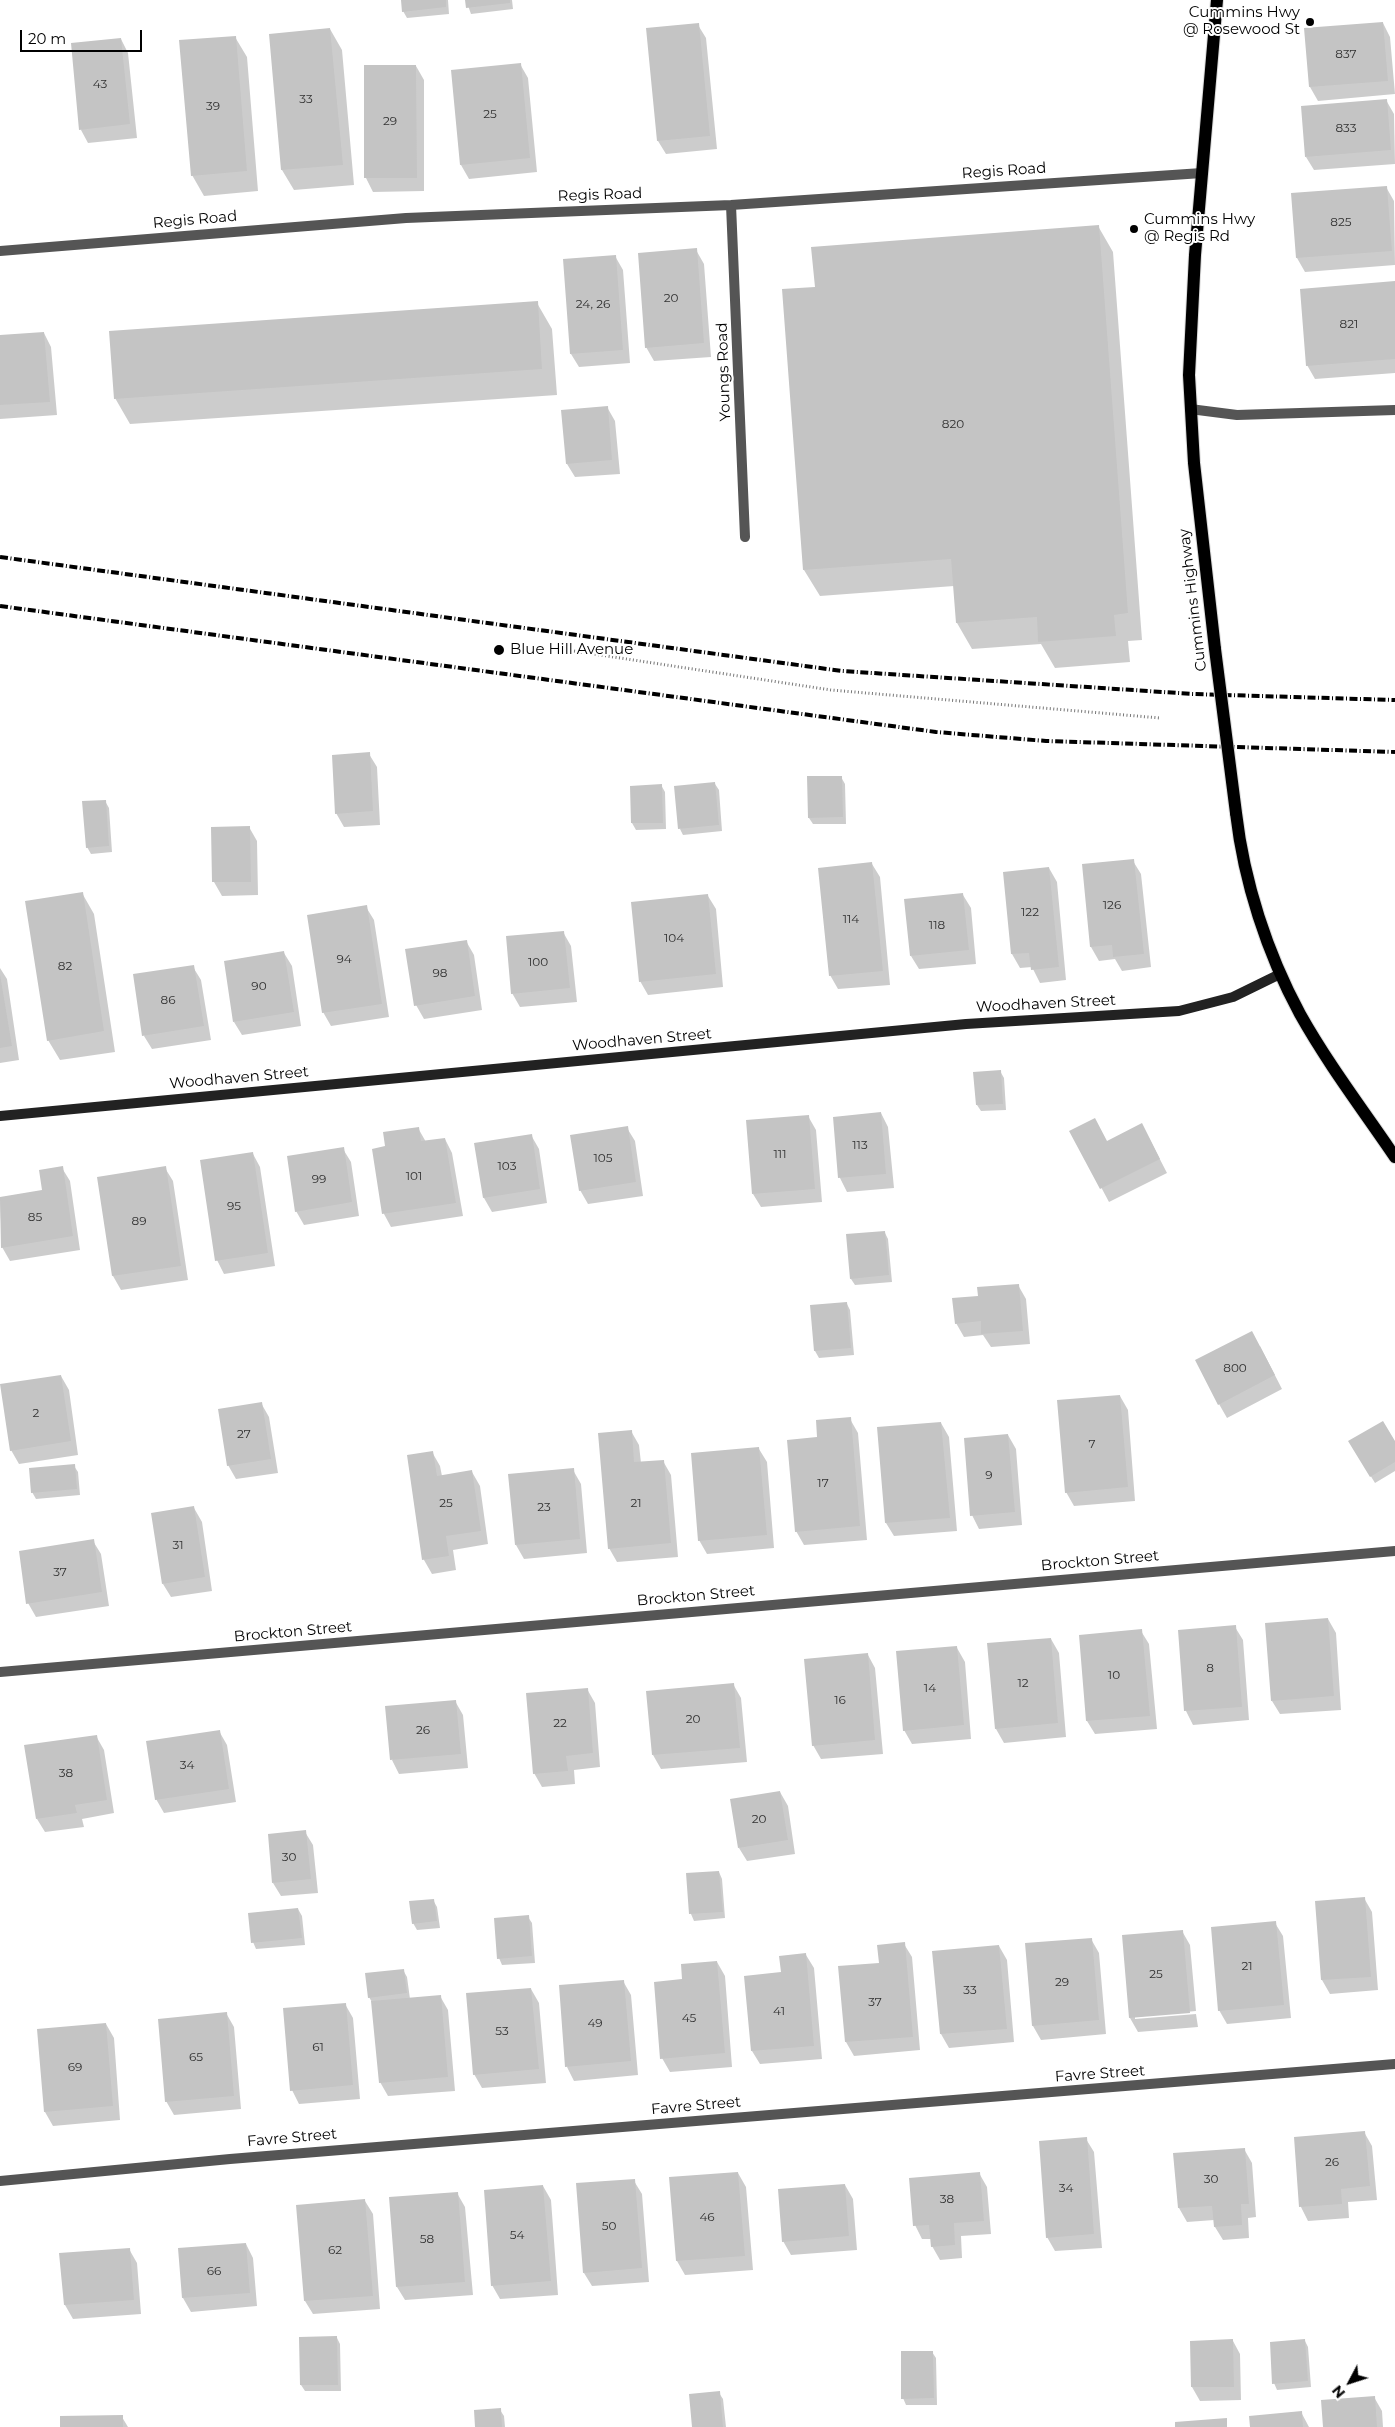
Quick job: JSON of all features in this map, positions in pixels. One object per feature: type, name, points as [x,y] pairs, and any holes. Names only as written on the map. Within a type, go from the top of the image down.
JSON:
[{"type":"main road","name":"Cummins Highway","points":[[1217,0],[1202,173],[1191,339],[1190,409],[1194,463],[1215,649],[1239,836],[1264,932],[1280,974],[1305,1022],[1395,1156]]},
{"type":"street","name":"Regis Road","points":[[0,251],[406,218],[731,205],[1202,173]]},
{"type":"street","name":"Youngs Road","points":[[731,205],[745,537]]},
{"type":"street","points":[[1190,409],[1237,415],[1395,410]]},
{"type":"street","name":"Woodhaven Street","points":[[0,1116],[956,1025],[1179,1011],[1233,996],[1280,974]]},
{"type":"street","name":"Brockton Street","points":[[0,1672],[1395,1551]]},
{"type":"street","name":"Favre Street","points":[[0,2181],[230,2159],[1395,2064]]},
{"type":"path","points":[[574,651],[831,690],[1160,718]]},
{"type":"building","points":[[401,0],[446,0],[446,7],[402,12]]},
{"type":"building","points":[[465,0],[510,0],[510,3],[466,8]]},
{"type":"building","points":[[1383,22],[1388,81],[1309,87],[1304,28]]},
{"type":"building","points":[[699,23],[710,136],[657,141],[646,28]]},
{"type":"building","points":[[330,28],[343,165],[281,170],[269,34]]},
{"type":"building","points":[[236,36],[247,171],[191,176],[179,40]]},
{"type":"building","points":[[121,38],[130,124],[79,130],[71,43]]},
{"type":"building","points":[[521,63],[530,158],[460,165],[451,70]]},
{"type":"building","points":[[364,65],[416,65],[417,178],[364,178]]},
{"type":"building","points":[[1387,99],[1391,150],[1305,157],[1301,106]]},
{"type":"building","points":[[1387,186],[1392,251],[1296,258],[1291,193]]},
{"type":"building","points":[[1099,225],[1128,613],[1114,615],[1116,636],[1038,642],[1037,617],[956,623],[951,559],[803,570],[782,289],[815,287],[811,247]]},
{"type":"building","points":[[697,248],[704,343],[645,348],[638,253]]},
{"type":"building","points":[[616,255],[623,350],[570,354],[563,259]]},
{"type":"building","points":[[1395,281],[1395,359],[1306,366],[1300,289]]},
{"type":"building","points":[[538,301],[542,369],[114,399],[109,331]]},
{"type":"building","points":[[44,332],[50,402],[0,405],[0,335]]},
{"type":"building","points":[[608,406],[612,460],[566,464],[561,410]]},
{"type":"building","points":[[370,752],[373,811],[335,814],[332,755]]},
{"type":"building","points":[[807,776],[842,776],[843,817],[808,818]]},
{"type":"building","points":[[715,782],[719,825],[678,829],[674,786]]},
{"type":"building","points":[[662,784],[663,823],[631,823],[630,786]]},
{"type":"building","points":[[106,800],[109,846],[86,848],[82,801]]},
{"type":"building","points":[[250,826],[251,882],[212,882],[211,827]]},
{"type":"building","points":[[1134,859],[1144,954],[1113,957],[1112,945],[1090,947],[1082,864]]},
{"type":"building","points":[[872,862],[883,971],[829,976],[818,868]]},
{"type":"building","points":[[1049,867],[1059,967],[1031,970],[1029,953],[1011,954],[1003,872]]},
{"type":"building","points":[[83,892],[104,1031],[47,1041],[25,901]]},
{"type":"building","points":[[963,893],[969,950],[910,956],[904,899]]},
{"type":"building","points":[[708,894],[716,974],[639,982],[631,902]]},
{"type":"building","points":[[367,905],[382,1004],[322,1013],[307,915]]},
{"type":"building","points":[[564,931],[570,988],[511,994],[506,936]]},
{"type":"building","points":[[467,940],[475,996],[414,1006],[405,949]]},
{"type":"building","points":[[284,951],[294,1012],[233,1022],[224,961]]},
{"type":"building","points":[[194,965],[204,1026],[142,1036],[133,974]]},
{"type":"building","points":[[0,974],[12,1046],[0,1048]]},
{"type":"building","points":[[1001,1070],[1003,1104],[976,1105],[973,1072]]},
{"type":"building","points":[[881,1112],[886,1174],[838,1178],[833,1117]]},
{"type":"building","points":[[809,1115],[815,1189],[752,1194],[746,1120]]},
{"type":"building","points":[[1095,1118],[1107,1141],[1142,1123],[1160,1159],[1100,1189],[1069,1131]]},
{"type":"building","points":[[628,1126],[636,1182],[579,1191],[570,1135]]},
{"type":"building","points":[[419,1127],[421,1141],[445,1138],[456,1203],[382,1214],[372,1149],[385,1146],[383,1132]]},
{"type":"building","points":[[532,1134],[540,1189],[483,1198],[474,1143]]},
{"type":"building","points":[[344,1147],[352,1202],[295,1212],[287,1156]]},
{"type":"building","points":[[253,1152],[268,1253],[215,1261],[200,1160]]},
{"type":"building","points":[[63,1166],[73,1236],[1,1248],[0,1197],[42,1190],[39,1170]]},
{"type":"building","points":[[166,1166],[181,1266],[112,1276],[97,1177]]},
{"type":"building","points":[[885,1231],[889,1275],[850,1279],[846,1234]]},
{"type":"building","points":[[1019,1284],[1023,1331],[981,1334],[981,1321],[955,1324],[952,1298],[978,1296],[977,1287]]},
{"type":"building","points":[[847,1302],[851,1348],[814,1351],[810,1305]]},
{"type":"building","points":[[1252,1331],[1275,1375],[1218,1405],[1195,1360]]},
{"type":"building","points":[[61,1375],[71,1441],[10,1451],[0,1384]]},
{"type":"building","points":[[1120,1395],[1128,1487],[1065,1493],[1057,1400]]},
{"type":"building","points":[[262,1402],[271,1459],[227,1466],[218,1409]]},
{"type":"building","points":[[851,1417],[860,1526],[795,1532],[787,1440],[817,1437],[816,1420]]},
{"type":"building","points":[[1383,1421],[1395,1441],[1395,1462],[1370,1477],[1348,1441]]},
{"type":"building","points":[[941,1422],[950,1518],[885,1523],[877,1427]]},
{"type":"building","points":[[632,1430],[634,1462],[664,1460],[671,1543],[608,1549],[598,1433]]},
{"type":"building","points":[[1008,1434],[1015,1512],[970,1516],[964,1438]]},
{"type":"building","points":[[759,1447],[767,1535],[698,1541],[691,1453]]},
{"type":"building","points":[[433,1451],[437,1476],[472,1470],[481,1531],[446,1536],[449,1556],[422,1560],[407,1455]]},
{"type":"building","points":[[75,1464],[77,1489],[31,1493],[29,1468]]},
{"type":"building","points":[[574,1468],[580,1539],[515,1545],[508,1474]]},
{"type":"building","points":[[194,1506],[205,1577],[162,1584],[151,1513]]},
{"type":"building","points":[[94,1539],[102,1592],[26,1604],[19,1551]]},
{"type":"building","points":[[1328,1618],[1334,1696],[1271,1701],[1265,1623]]},
{"type":"building","points":[[1236,1625],[1242,1707],[1184,1711],[1178,1630]]},
{"type":"building","points":[[1142,1629],[1150,1716],[1086,1721],[1079,1635]]},
{"type":"building","points":[[1051,1638],[1058,1723],[995,1729],[987,1643]]},
{"type":"building","points":[[957,1646],[964,1725],[903,1731],[896,1651]]},
{"type":"building","points":[[868,1653],[875,1740],[812,1746],[804,1659]]},
{"type":"building","points":[[734,1683],[740,1748],[652,1755],[646,1691]]},
{"type":"building","points":[[588,1688],[593,1753],[566,1756],[568,1771],[533,1774],[526,1693]]},
{"type":"building","points":[[456,1700],[461,1754],[390,1760],[385,1706]]},
{"type":"building","points":[[220,1730],[229,1789],[155,1800],[146,1741]]},
{"type":"building","points":[[97,1735],[107,1800],[75,1805],[77,1813],[36,1819],[24,1745]]},
{"type":"building","points":[[780,1791],[788,1840],[738,1848],[730,1799]]},
{"type":"building","points":[[306,1830],[311,1879],[272,1883],[268,1834]]},
{"type":"building","points":[[719,1871],[723,1912],[689,1914],[686,1873]]},
{"type":"building","points":[[1365,1897],[1371,1977],[1321,1980],[1315,1901]]},
{"type":"building","points":[[434,1899],[437,1921],[412,1924],[409,1901]]},
{"type":"building","points":[[298,1908],[302,1938],[251,1943],[248,1913]]},
{"type":"building","points":[[529,1915],[532,1956],[497,1959],[494,1918]]},
{"type":"building","points":[[1276,1921],[1284,2005],[1218,2011],[1211,1927]]},
{"type":"building","points":[[1183,1930],[1190,2013],[1129,2018],[1122,1935]]},
{"type":"building","points":[[1092,1938],[1099,2020],[1032,2026],[1025,1943]]},
{"type":"building","points":[[905,1942],[913,2037],[845,2042],[838,1966],[879,1963],[877,1945]]},
{"type":"building","points":[[999,1945],[1007,2029],[940,2034],[932,1951]]},
{"type":"building","points":[[806,1953],[814,2046],[751,2051],[744,1976],[781,1972],[779,1956]]},
{"type":"building","points":[[717,1961],[725,2053],[660,2059],[654,1982],[682,1979],[681,1964]]},
{"type":"building","points":[[404,1969],[407,1993],[368,1998],[365,1973]]},
{"type":"building","points":[[624,1980],[631,2061],[565,2067],[559,1985]]},
{"type":"building","points":[[531,1988],[539,2069],[473,2075],[466,1993]]},
{"type":"building","points":[[441,1995],[448,2077],[379,2083],[371,2001]]},
{"type":"building","points":[[346,2003],[353,2085],[290,2091],[283,2008]]},
{"type":"building","points":[[227,2012],[234,2096],[165,2102],[158,2019]]},
{"type":"building","points":[[106,2023],[113,2106],[44,2112],[37,2029]]},
{"type":"building","points":[[1365,2131],[1370,2186],[1341,2189],[1342,2204],[1299,2207],[1294,2137]]},
{"type":"building","points":[[1087,2137],[1094,2234],[1046,2238],[1039,2141]]},
{"type":"building","points":[[1245,2148],[1249,2204],[1241,2204],[1242,2225],[1214,2227],[1212,2206],[1178,2208],[1173,2153]]},
{"type":"building","points":[[738,2172],[745,2256],[676,2261],[669,2177]]},
{"type":"building","points":[[980,2172],[984,2221],[954,2223],[955,2245],[931,2247],[929,2225],[913,2226],[909,2178]]},
{"type":"building","points":[[635,2179],[642,2268],[583,2273],[576,2183]]},
{"type":"building","points":[[845,2184],[849,2236],[782,2242],[778,2189]]},
{"type":"building","points":[[543,2185],[551,2281],[491,2286],[484,2190]]},
{"type":"building","points":[[458,2192],[465,2282],[396,2287],[389,2197]]},
{"type":"building","points":[[365,2199],[373,2296],[304,2301],[296,2205]]},
{"type":"building","points":[[246,2243],[250,2293],[182,2298],[178,2248]]},
{"type":"building","points":[[130,2248],[134,2300],[64,2305],[59,2253]]},
{"type":"building","points":[[337,2336],[338,2385],[300,2385],[299,2337]]},
{"type":"building","points":[[1233,2339],[1234,2387],[1191,2387],[1190,2341]]},
{"type":"building","points":[[1305,2339],[1308,2381],[1272,2384],[1270,2342]]},
{"type":"building","points":[[901,2351],[933,2351],[934,2398],[901,2399]]},
{"type":"building","points":[[720,2391],[723,2427],[692,2427],[689,2394]]},
{"type":"building","points":[[1375,2396],[1377,2427],[1323,2427],[1321,2400]]},
{"type":"building","points":[[501,2408],[502,2427],[475,2427],[474,2410]]},
{"type":"building","points":[[1302,2411],[1303,2427],[1250,2427],[1249,2416]]},
{"type":"building","points":[[123,2415],[123,2427],[60,2427],[60,2416]]},
{"type":"building","points":[[1227,2418],[1227,2427],[1175,2427],[1175,2422]]},
{"type":"railway","points":[[0,557],[842,671],[1193,694],[1395,700]]},
{"type":"railway","points":[[0,606],[936,732],[1046,741],[1395,752]]},
{"type":"place","name":"Cummins Hwy @ Rosewood St","points":[[1310,22]]},
{"type":"place","name":"Cummins Hwy @ Regis Rd","points":[[1134,229]]},
{"type":"place","name":"Blue Hill Avenue","points":[[499,650]]}]
